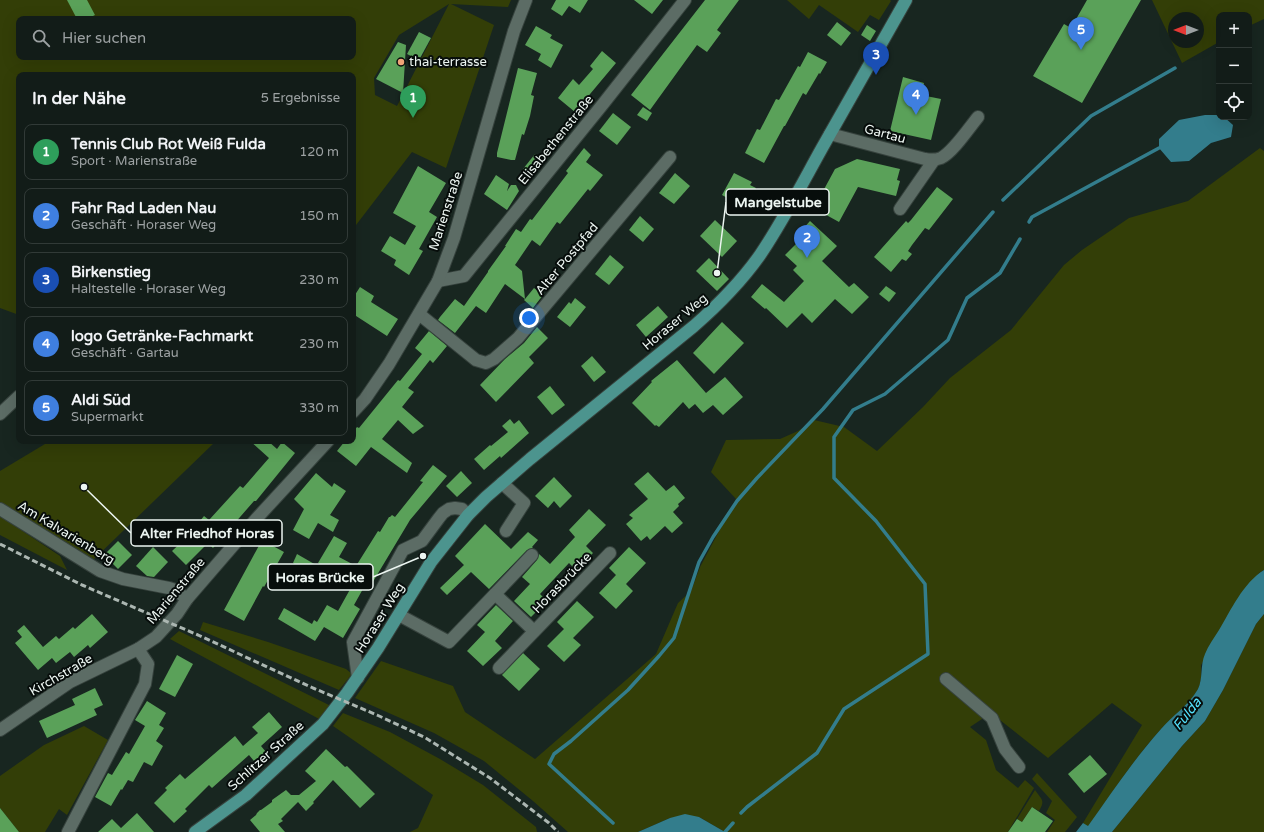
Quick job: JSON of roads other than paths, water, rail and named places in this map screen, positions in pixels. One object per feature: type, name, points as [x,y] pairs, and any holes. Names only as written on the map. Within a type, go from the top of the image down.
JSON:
[{"type":"main road","name":"Horaser Weg","points":[[347,693],[378,648],[431,562],[468,515],[502,483],[717,306],[760,256],[906,0]]},
{"type":"main road","name":"Schlitzer Straße","points":[[196,832],[241,799],[269,775],[323,724],[347,693]]},
{"type":"street","name":"Marienstraße","points":[[356,409],[365,399],[389,364],[438,281],[454,238],[514,30],[526,0]]},
{"type":"street","name":"Elisabethenstraße","points":[[438,281],[464,276],[685,0]]},
{"type":"street","points":[[900,209],[934,160],[949,153],[978,117]]},
{"type":"street","name":"Gartau","points":[[830,134],[925,159],[934,160]]},
{"type":"street","name":"Alter Postpfad","points":[[419,314],[476,360],[486,363],[494,359],[522,333],[670,157]]},
{"type":"street","points":[[0,414],[16,399]]},
{"type":"street","name":"Marienstraße","points":[[138,649],[156,637],[165,628],[187,599],[320,444]]},
{"type":"street","points":[[502,483],[524,504],[506,531]]},
{"type":"street","name":"Horaser Weg","points":[[358,678],[353,642],[404,550],[422,541],[443,513],[448,509],[462,509],[468,515]]},
{"type":"street","name":"Am Kalvarienberg","points":[[0,510],[100,571],[123,579],[169,588],[175,590],[187,599]]},
{"type":"street","name":"Horasbrücke","points":[[499,668],[610,554]]},
{"type":"street","points":[[399,615],[449,642],[532,555]]},
{"type":"street","name":"Horasbrücke","points":[[495,594],[534,631]]},
{"type":"street","points":[[68,832],[145,684],[148,664],[138,649]]},
{"type":"street","name":"Kirchstraße","points":[[0,730],[70,682],[138,649]]},
{"type":"street","points":[[946,679],[992,718],[1005,749],[1019,767]]},
{"type":"water","points":[[1205,115],[1216,115],[1216,120],[1227,120],[1233,125],[1231,137],[1211,143],[1189,161],[1171,162],[1159,148],[1159,139],[1179,120]]},
{"type":"water","name":"Fulda","points":[[1264,570],[1264,614],[1256,624],[1223,690],[1205,721],[1182,746],[1112,832],[1076,832],[1083,823],[1088,826],[1141,752],[1165,724],[1194,695],[1200,685],[1203,658],[1208,648],[1244,589]]},
{"type":"water","points":[[685,814],[699,817],[725,832],[638,832],[670,818]]},
{"type":"waterway","points":[[1003,200],[1091,116],[1175,68]]},
{"type":"waterway","points":[[1029,222],[1032,217],[1159,148]]},
{"type":"waterway","points":[[613,823],[549,764],[554,754],[571,741],[628,690],[674,638],[699,562],[713,537],[737,501],[823,409],[993,212]]},
{"type":"waterway","points":[[741,813],[817,753],[844,709],[928,654],[925,584],[876,521],[834,478],[834,437],[853,410],[885,394],[948,340],[967,298],[1000,273],[1020,239]]},
{"type":"waterway","points":[[725,832],[733,823]]},
{"type":"railway","points":[[0,544],[82,585],[198,635],[424,737],[490,778],[549,823],[558,832]]},
{"type":"place","name":"Aldi Süd","points":[[1081,50]]},
{"type":"place","name":"thai-terrasse","points":[[401,62]]},
{"type":"place","name":"Birkenstieg","points":[[876,75]]},
{"type":"place","name":"logo Getränke-Fachmarkt","points":[[916,115]]},
{"type":"place","name":"Tennis Club Rot Weiß Fulda","points":[[413,118]]},
{"type":"place","name":"Fahr Rad Laden Nau","points":[[807,258]]},
{"type":"place","name":"Mangelstube","points":[[717,273]]},
{"type":"place","name":"Alter Friedhof Horas","points":[[84,487]]},
{"type":"place","name":"Horas Brücke","points":[[423,556]]}]
